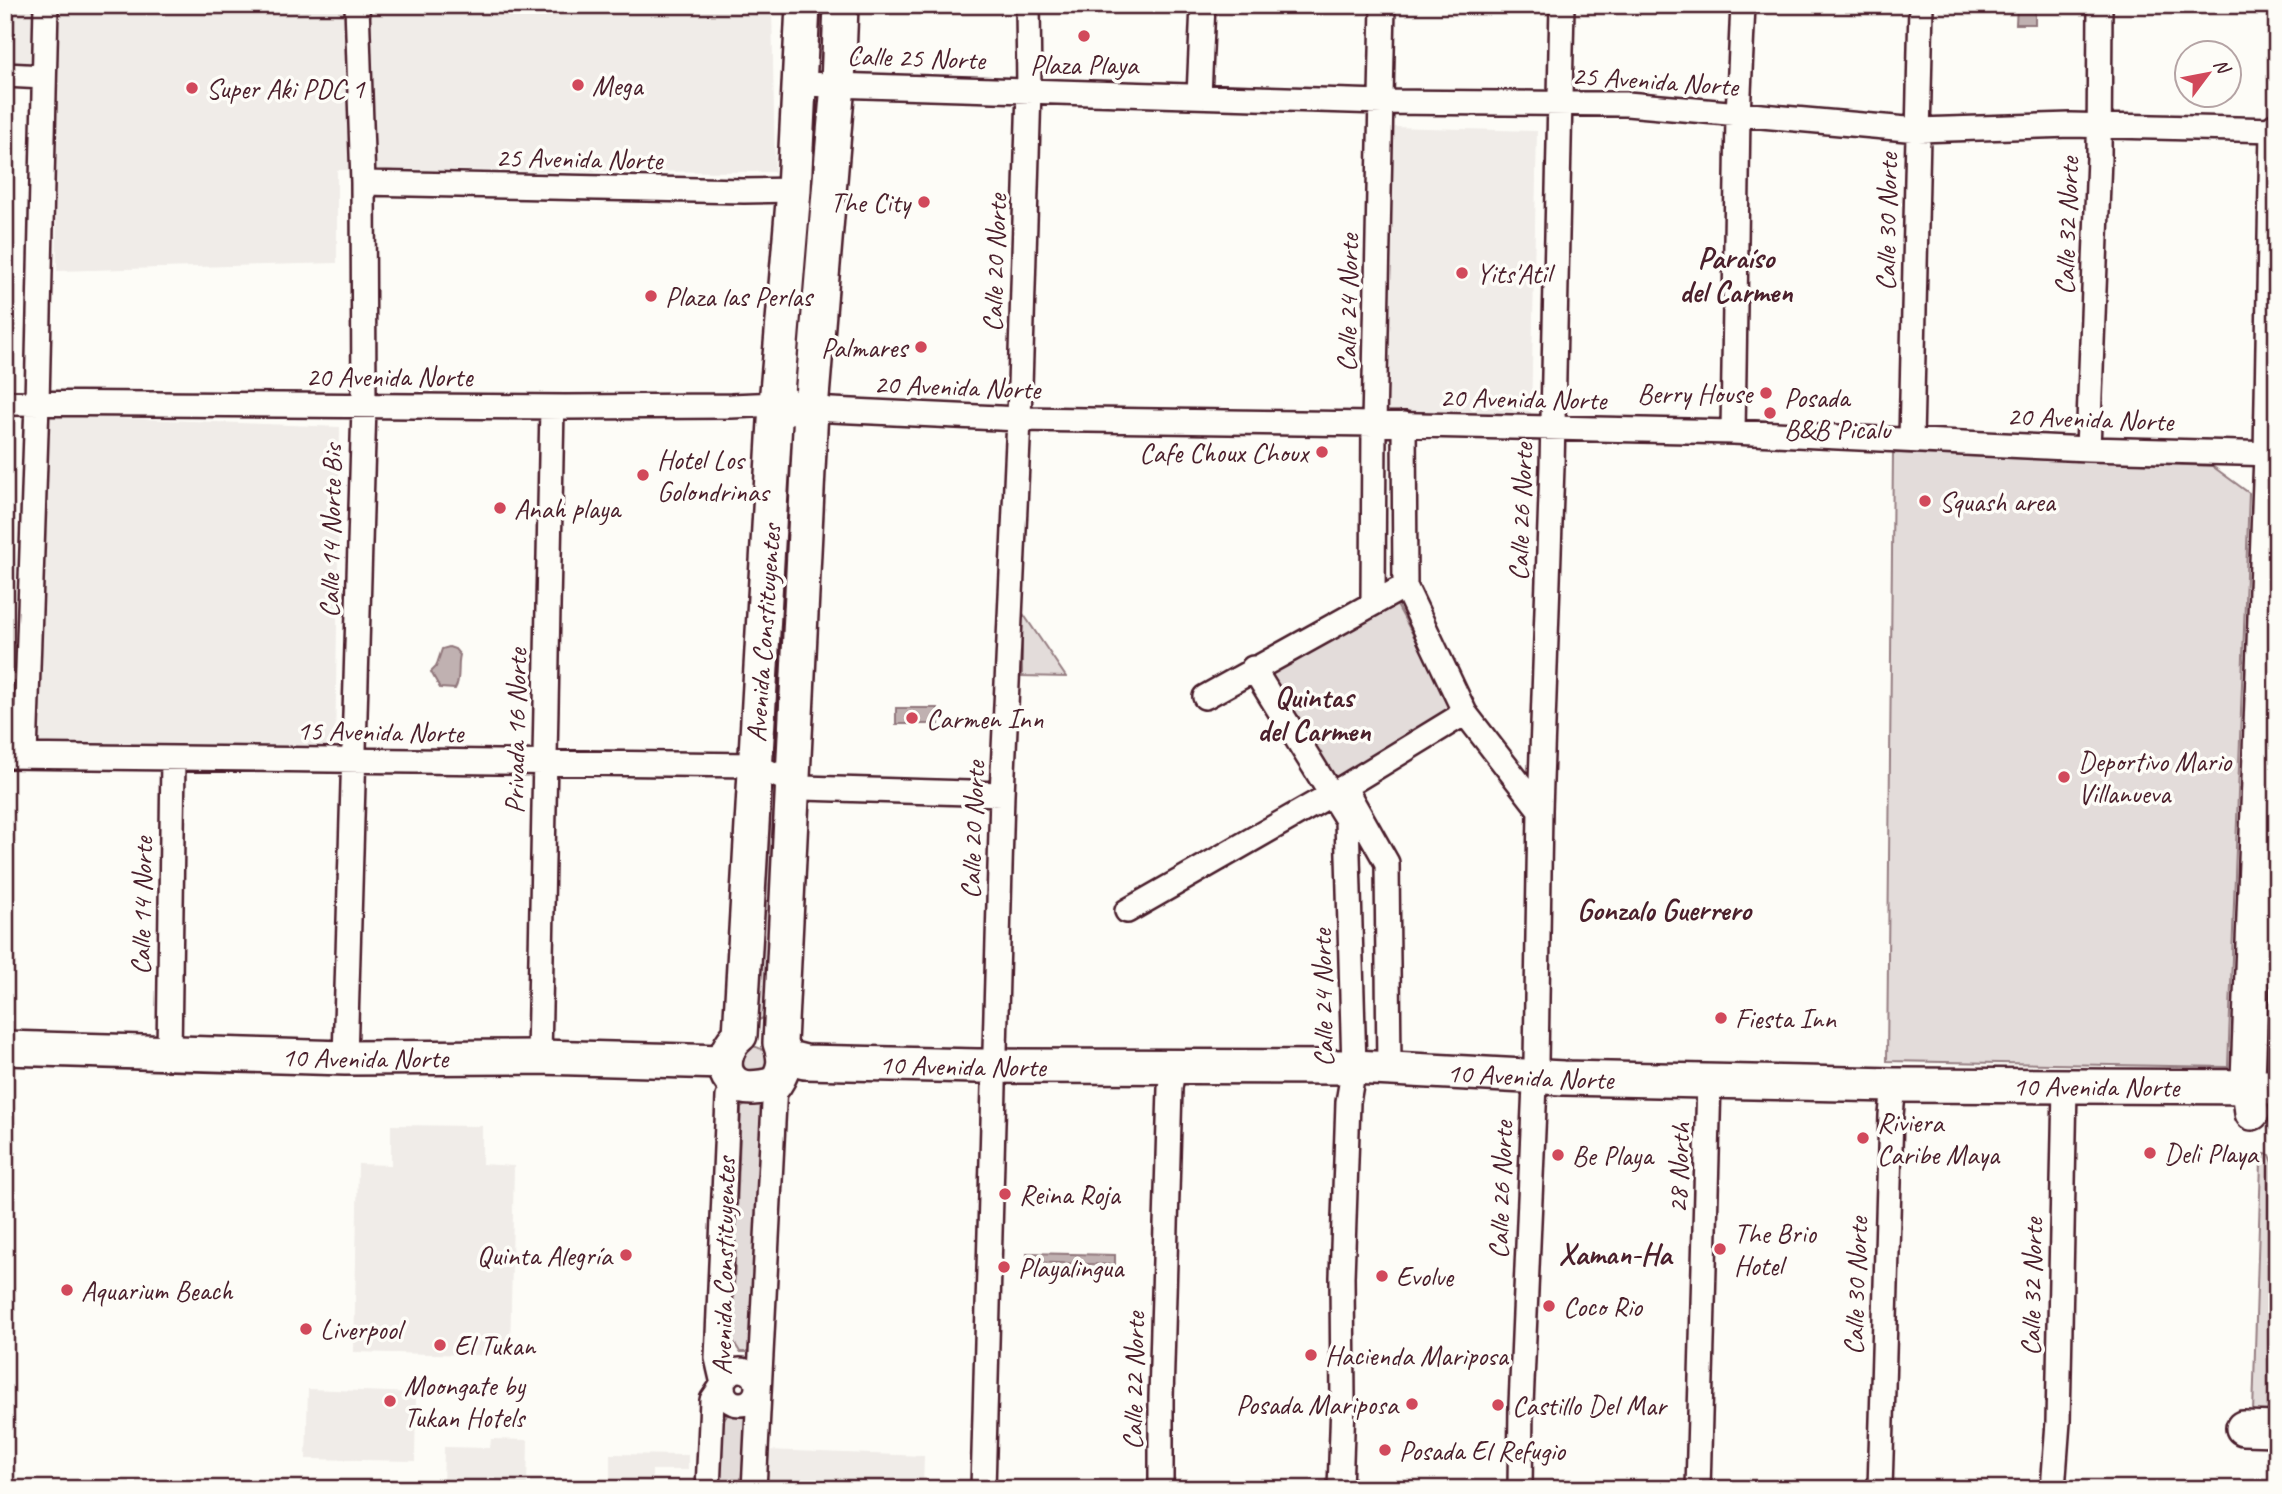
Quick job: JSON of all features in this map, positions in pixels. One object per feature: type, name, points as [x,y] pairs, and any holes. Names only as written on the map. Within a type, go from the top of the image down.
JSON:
[{"type":"main road","name":"Avenida Constituyentes","points":[[730,1073],[732,1041],[740,1035],[776,412],[801,84],[803,5]]},
{"type":"main road","name":"Avenida Constituyentes","points":[[780,1070],[812,401],[838,84],[841,5]]},
{"type":"main road","points":[[2259,1095],[2274,454],[2277,130]]},
{"type":"main road","name":"10 Avenida Norte","points":[[5,1048],[345,1058],[539,1057],[730,1073]]},
{"type":"main road","name":"10 Avenida Norte","points":[[780,1070],[805,1062],[993,1076],[1174,1066],[1354,1067],[1535,1076],[2065,1087],[2259,1095]]},
{"type":"main road","points":[[730,1073],[748,1088],[780,1070]]},
{"type":"main road","points":[[2243,1428],[2277,1429]]},
{"type":"street","points":[[15,756],[37,403],[46,5]]},
{"type":"street","name":"Calle 14 Norte Bis","points":[[345,1058],[364,406],[363,183],[358,5]]},
{"type":"street","name":"Calle 20 Norte","points":[[983,1489],[1002,794],[1030,90],[1028,5]]},
{"type":"street","points":[[1199,96],[1203,5]]},
{"type":"street","name":"Calle 24 Norte","points":[[1373,602],[1383,5]]},
{"type":"street","name":"Calle 26 Norte","points":[[1520,1489],[1535,1076],[1539,810],[1553,428],[1562,5]]},
{"type":"street","points":[[1733,432],[1738,115],[1743,5]]},
{"type":"street","name":"Calle 30 Norte","points":[[1911,440],[1921,5]]},
{"type":"street","name":"Calle 32 Norte","points":[[2088,449],[2099,157],[2100,5]]},
{"type":"street","points":[[5,75],[44,77]]},
{"type":"street","name":"Calle 25 Norte","points":[[801,84],[1030,90]]},
{"type":"street","name":"25 Avenida Norte","points":[[1030,90],[1382,102],[1627,104],[1918,131],[2098,125],[2277,130]]},
{"type":"street","name":"25 Avenida Norte","points":[[363,183],[794,190]]},
{"type":"street","name":"20 Avenida Norte","points":[[5,403],[552,407],[776,412],[812,401],[1019,419],[1733,432],[2088,449],[2274,454]]},
{"type":"street","name":"Privada 16 Norte","points":[[539,1057],[552,407]]},
{"type":"street","points":[[1404,425],[1405,586],[1465,713],[1539,810]]},
{"type":"street","points":[[1205,697],[1405,586]]},
{"type":"street","name":"Calle 24 Norte","points":[[1253,668],[1387,863],[1389,1068]]},
{"type":"street","points":[[1127,911],[1337,791],[1465,713]]},
{"type":"street","name":"15 Avenida Norte","points":[[15,756],[754,765]]},
{"type":"street","name":"Calle 14 Norte","points":[[169,1054],[173,760]]},
{"type":"street","points":[[754,765],[803,788],[1002,794]]},
{"type":"street","name":"Calle 24 Norte","points":[[1337,791],[1347,821],[1354,1067],[1352,1092],[1348,1102],[1342,1277],[1343,1403],[1340,1489]]},
{"type":"street","name":"Calle 22 Norte","points":[[1161,1489],[1170,1088],[1174,1066]]},
{"type":"street","name":"Avenida Constituyentes","points":[[754,1489],[780,1070]]},
{"type":"street","name":"Avenida Constituyentes","points":[[708,1489],[712,1399],[723,1384],[717,1358],[730,1073]]},
{"type":"street","points":[[1698,1489],[1709,1081]]},
{"type":"street","name":"Calle 30 Norte","points":[[1880,1489],[1894,1085]]},
{"type":"street","name":"Calle 32 Norte","points":[[2053,1489],[2058,1422],[2065,1087]]},
{"type":"street","points":[[723,1384],[732,1372],[743,1371],[752,1376],[758,1391]]},
{"type":"shaded area","points":[[5,5],[772,5],[775,172],[337,170],[337,263],[57,271],[54,64],[5,61]]},
{"type":"shaded area","points":[[2017,5],[2035,5],[2035,24],[2016,24]]},
{"type":"shaded area","points":[[818,101],[827,108],[802,384],[795,389],[787,383],[813,107]]},
{"type":"shaded area","name":"Yits'Atil","points":[[1392,127],[1537,131],[1531,416],[1386,412]]},
{"type":"shaded area","points":[[45,415],[340,427],[335,754],[34,748]]},
{"type":"shaded area","points":[[794,423],[784,744],[776,757],[769,746],[787,431]]},
{"type":"shaded area","name":"Deportivo Mario Villanueva","points":[[1893,453],[2212,466],[2249,493],[2228,1067],[1887,1061]]},
{"type":"shaded area","points":[[1393,598],[1455,711],[1333,783],[1268,668]]},
{"type":"shaded area","points":[[1022,612],[1066,677],[1022,676]]},
{"type":"shaded area","points":[[449,647],[460,655],[455,689],[440,688],[431,672],[436,667],[442,649]]},
{"type":"shaded area","points":[[896,708],[938,708],[939,724],[896,724]]},
{"type":"shaded area","points":[[2271,766],[2277,768],[2277,830],[2268,1082],[2260,1082]]},
{"type":"shaded area","points":[[776,788],[767,1016],[759,1020],[754,1016],[766,798]]},
{"type":"shaded area","points":[[751,1046],[763,1050],[768,1058],[766,1068],[757,1076],[740,1068],[743,1050]]},
{"type":"shaded area","points":[[750,1101],[759,1101],[764,1111],[755,1337],[749,1352],[740,1352],[732,1339],[741,1108]]},
{"type":"shaded area","points":[[391,1125],[482,1126],[482,1164],[514,1166],[510,1356],[354,1352],[358,1164],[391,1165]]},
{"type":"shaded area","points":[[2265,1154],[2270,1155],[2274,1165],[2272,1414],[2253,1413],[2261,1162]]},
{"type":"shaded area","points":[[1027,1253],[1115,1255],[1115,1265],[1027,1262]]},
{"type":"shaded area","points":[[308,1389],[416,1393],[415,1461],[306,1459]]},
{"type":"shaded area","points":[[730,1412],[746,1417],[742,1489],[719,1489],[721,1422]]},
{"type":"shaded area","points":[[491,1439],[528,1440],[527,1489],[443,1489],[444,1447],[490,1448]]},
{"type":"shaded area","points":[[767,1450],[924,1456],[923,1489],[766,1489]]},
{"type":"shaded area","points":[[610,1454],[688,1455],[688,1470],[652,1470],[652,1489],[610,1489]]},
{"type":"place","name":"Plaza Playa","points":[[1084,36]]},
{"type":"place","name":"Mega","points":[[578,85]]},
{"type":"place","name":"Super Aki PDC 1","points":[[192,88]]},
{"type":"place","name":"The City","points":[[924,202]]},
{"type":"place","name":"Yits'Atil","points":[[1462,273]]},
{"type":"place","name":"Plaza las Perlas","points":[[651,296]]},
{"type":"place","name":"Palmares","points":[[921,347]]},
{"type":"place","name":"Berry House","points":[[1766,393]]},
{"type":"place","name":"Posada B&B Picalu","points":[[1770,413]]},
{"type":"place","name":"Cafe Choux Choux","points":[[1322,452]]},
{"type":"place","name":"Hotel Los Golondrinas","points":[[643,475]]},
{"type":"place","name":"Squash area","points":[[1925,501]]},
{"type":"place","name":"Anah playa","points":[[500,508]]},
{"type":"place","name":"Carmen Inn","points":[[912,718]]},
{"type":"place","name":"Deportivo Mario Villanueva","points":[[2064,777]]},
{"type":"place","name":"Fiesta Inn","points":[[1721,1018]]},
{"type":"place","name":"Riviera Caribe Maya","points":[[1863,1138]]},
{"type":"place","name":"Deli Playa","points":[[2150,1153]]},
{"type":"place","name":"Be Playa","points":[[1558,1155]]},
{"type":"place","name":"Reina Roja","points":[[1005,1194]]},
{"type":"place","name":"The Brio Hotel","points":[[1720,1249]]},
{"type":"place","name":"Quinta Alegría","points":[[626,1255]]},
{"type":"place","name":"Playalingua","points":[[1004,1267]]},
{"type":"place","name":"Evolve","points":[[1382,1276]]},
{"type":"place","name":"Aquarium Beach","points":[[67,1290]]},
{"type":"place","name":"Coco Rio","points":[[1549,1306]]},
{"type":"place","name":"Liverpool","points":[[306,1329]]},
{"type":"place","name":"El Tukan","points":[[440,1345]]},
{"type":"place","name":"Hacienda Mariposa","points":[[1311,1355]]},
{"type":"place","name":"Moongate by Tukan Hotels","points":[[390,1401]]},
{"type":"place","name":"Posada Mariposa","points":[[1412,1404]]},
{"type":"place","name":"Castillo Del Mar","points":[[1498,1405]]},
{"type":"place","name":"Posada El Refugio","points":[[1385,1450]]},
{"type":"district","name":"Paraíso del Carmen","points":[[1736,275]]},
{"type":"district","name":"Quintas del Carmen","points":[[1314,714]]},
{"type":"district","name":"Gonzalo Guerrero","points":[[1664,910]]},
{"type":"district","name":"Xaman-Ha","points":[[1615,1254]]}]
